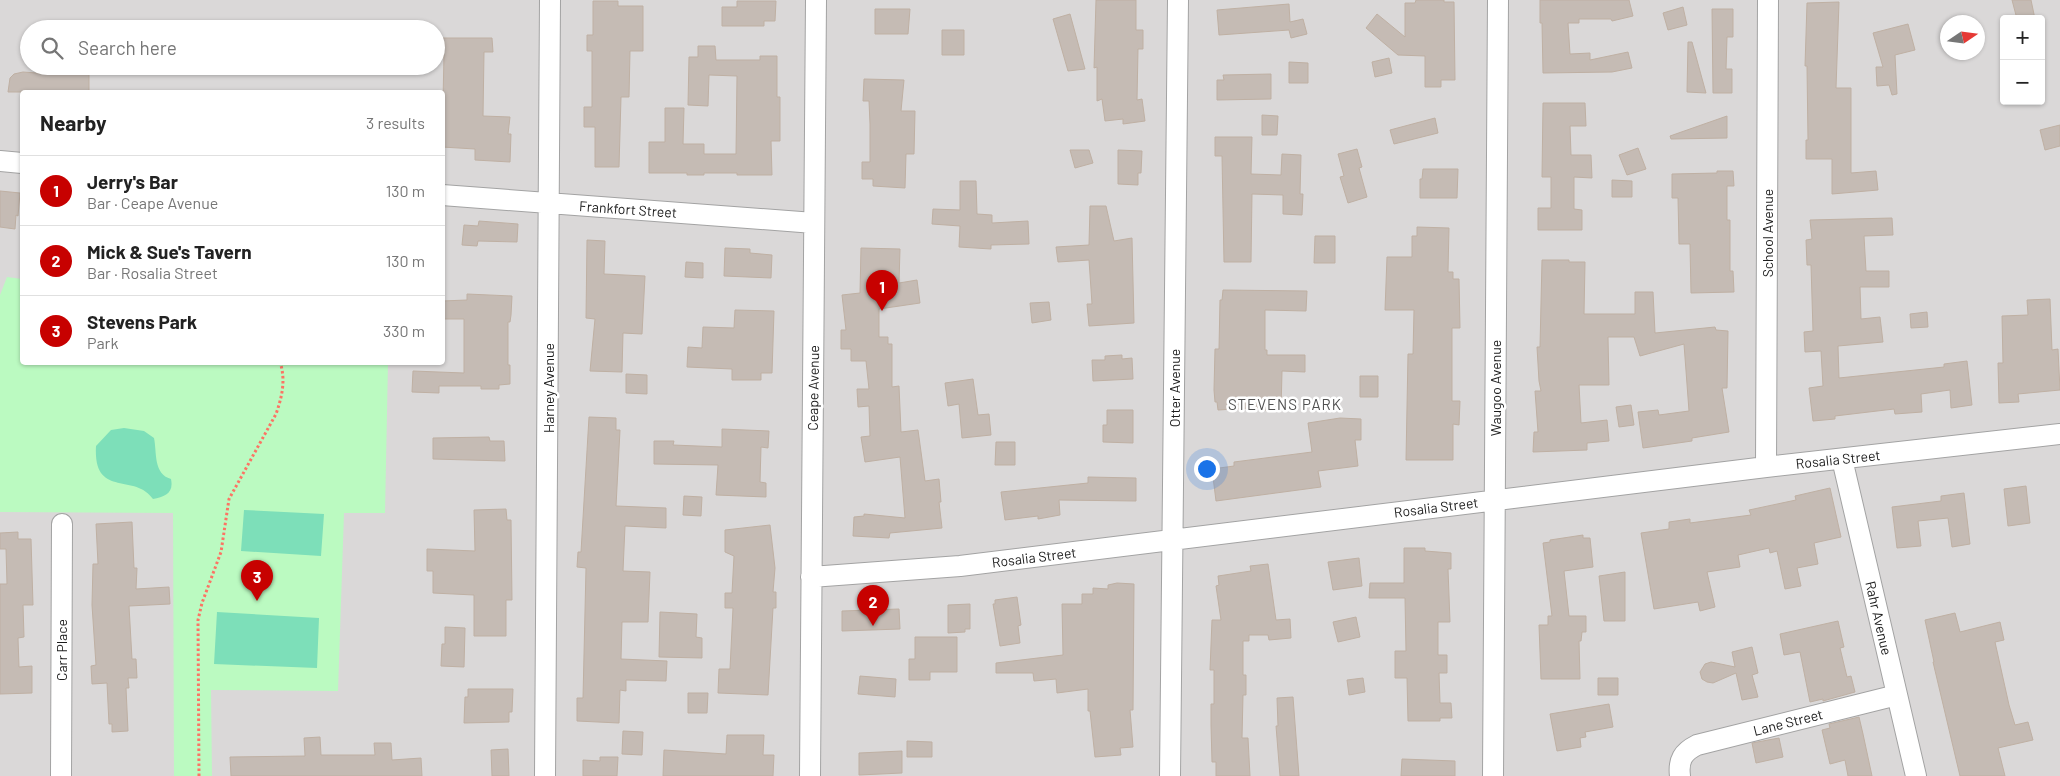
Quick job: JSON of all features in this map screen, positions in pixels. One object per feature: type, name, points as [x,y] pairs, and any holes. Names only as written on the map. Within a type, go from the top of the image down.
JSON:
[{"type":"street","name":"Harney Avenue","points":[[546,776],[550,0]]},
{"type":"street","name":"Ceape Avenue","points":[[810,776],[816,0]]},
{"type":"street","name":"Otter Avenue","points":[[1170,776],[1178,0]]},
{"type":"street","name":"Waugoo Avenue","points":[[1493,776],[1498,0]]},
{"type":"street","name":"School Avenue","points":[[1766,467],[1768,0]]},
{"type":"street","points":[[0,161],[20,163]]},
{"type":"street","name":"Frankfort Street","points":[[445,195],[814,223]]},
{"type":"street","name":"Rosalia Street","points":[[811,577],[960,566],[1766,467],[2060,434]]},
{"type":"street","name":"Rahr Avenue","points":[[1842,459],[1916,776]]},
{"type":"street","name":"Carr Place","points":[[61,776],[62,524]]},
{"type":"street","name":"Lane Street","points":[[1680,776],[1679,766],[1682,756],[1688,749],[1697,745],[1897,695]]},
{"type":"path","points":[[200,776],[198,620],[202,602],[221,552],[230,499],[276,414],[281,400],[283,386],[280,365]]},
{"type":"shaded area","points":[[0,0],[2060,0],[2060,776],[0,776]]},
{"type":"green space","points":[[7,277],[20,279],[20,365],[388,365],[385,513],[344,513],[338,691],[211,690],[212,776],[174,776],[173,513],[0,512],[0,295]]},
{"type":"green space","points":[[124,428],[144,431],[154,438],[159,468],[165,476],[171,479],[172,484],[170,491],[165,495],[153,499],[145,491],[108,479],[101,473],[97,462],[96,446],[111,430]]},
{"type":"green space","points":[[244,510],[324,514],[321,556],[241,551]]},
{"type":"green space","points":[[217,612],[319,618],[317,668],[214,664]]},
{"type":"building","points":[[1096,0],[1136,0],[1136,30],[1143,30],[1143,49],[1138,49],[1137,100],[1142,99],[1145,121],[1123,124],[1123,119],[1105,121],[1102,99],[1097,101],[1097,67],[1094,68]]},
{"type":"building","points":[[1416,0],[1454,2],[1455,80],[1441,80],[1441,87],[1425,87],[1425,56],[1398,55],[1366,28],[1377,14],[1405,37],[1405,3],[1415,3]]},
{"type":"building","points":[[1540,0],[1629,0],[1633,16],[1612,21],[1611,19],[1579,19],[1579,23],[1568,23],[1570,54],[1590,53],[1590,60],[1628,52],[1632,68],[1612,72],[1543,73]]},
{"type":"building","points":[[2012,0],[2031,0],[2034,15],[2016,15]]},
{"type":"building","points":[[593,1],[618,1],[618,6],[643,6],[643,51],[630,51],[629,97],[621,97],[619,167],[595,167],[595,127],[584,127],[584,107],[592,107],[592,51],[587,51],[587,35],[593,35]]},
{"type":"building","points":[[737,1],[776,1],[775,21],[764,21],[764,26],[722,26],[722,7],[737,7]]},
{"type":"building","points":[[1839,2],[1836,88],[1851,88],[1851,173],[1876,171],[1878,190],[1832,194],[1832,159],[1806,159],[1806,140],[1808,140],[1807,66],[1805,66],[1807,3]]},
{"type":"building","points":[[1289,4],[1290,22],[1303,19],[1307,34],[1291,38],[1289,30],[1219,35],[1217,10]]},
{"type":"building","points":[[1683,7],[1687,25],[1668,30],[1663,13]]},
{"type":"building","points":[[875,9],[910,9],[908,34],[875,34]]},
{"type":"building","points":[[1712,9],[1733,9],[1733,37],[1727,37],[1726,69],[1732,69],[1732,93],[1713,93]]},
{"type":"building","points":[[1070,14],[1085,69],[1068,71],[1053,19]]},
{"type":"building","points":[[1908,24],[1915,50],[1895,55],[1897,94],[1892,95],[1889,85],[1877,86],[1876,67],[1883,67],[1873,33]]},
{"type":"building","points":[[942,30],[964,30],[964,55],[942,55]]},
{"type":"building","points":[[445,38],[492,38],[493,52],[484,52],[483,116],[510,117],[508,134],[511,134],[510,162],[475,160],[475,149],[445,147],[445,90],[443,90]]},
{"type":"building","points":[[1688,42],[1692,42],[1706,93],[1687,92]]},
{"type":"building","points":[[698,46],[715,46],[716,60],[760,60],[760,56],[777,56],[777,97],[780,97],[780,141],[771,141],[772,175],[649,173],[649,142],[665,142],[665,108],[684,108],[683,144],[704,144],[704,154],[736,154],[737,76],[709,75],[708,106],[688,105],[689,57],[698,57]]},
{"type":"building","points":[[1389,58],[1392,73],[1375,77],[1372,62]]},
{"type":"building","points":[[1289,62],[1308,63],[1308,83],[1289,83]]},
{"type":"building","points":[[14,74],[89,75],[89,90],[20,90],[20,92],[8,92],[10,78]]},
{"type":"building","points":[[1271,74],[1271,99],[1217,100],[1217,80],[1224,80],[1223,75]]},
{"type":"building","points":[[864,79],[904,80],[901,111],[915,111],[914,154],[906,154],[905,188],[873,186],[873,179],[862,179],[862,162],[870,162],[869,101],[863,101]]},
{"type":"building","points":[[1543,103],[1585,103],[1586,126],[1570,126],[1571,155],[1591,155],[1592,178],[1574,177],[1574,209],[1582,210],[1582,230],[1538,230],[1538,208],[1551,208],[1551,177],[1542,177]]},
{"type":"building","points":[[1262,115],[1278,116],[1277,135],[1262,135]]},
{"type":"building","points":[[1727,116],[1727,138],[1671,139],[1670,136]]},
{"type":"building","points":[[1435,118],[1438,133],[1394,144],[1390,130]]},
{"type":"building","points":[[2060,125],[2060,146],[2045,150],[2040,130]]},
{"type":"building","points":[[1215,137],[1252,137],[1251,174],[1281,175],[1282,154],[1301,155],[1300,194],[1303,194],[1302,215],[1283,214],[1283,195],[1252,194],[1251,262],[1224,262],[1222,156],[1215,156]]},
{"type":"building","points":[[1638,148],[1646,169],[1627,175],[1619,155]]},
{"type":"building","points":[[1357,149],[1362,167],[1359,168],[1367,197],[1348,203],[1340,177],[1344,176],[1338,154]]},
{"type":"building","points":[[1070,150],[1089,150],[1093,163],[1075,168]]},
{"type":"building","points":[[1118,150],[1142,151],[1141,173],[1138,173],[1138,185],[1118,184]]},
{"type":"building","points":[[1423,169],[1458,169],[1457,198],[1420,198],[1420,179],[1422,179]]},
{"type":"building","points":[[1717,171],[1733,171],[1734,186],[1727,186],[1727,220],[1730,220],[1730,271],[1733,271],[1734,292],[1691,293],[1690,244],[1679,244],[1678,198],[1672,198],[1672,174],[1717,173]]},
{"type":"building","points":[[1612,180],[1632,181],[1632,197],[1612,197]]},
{"type":"building","points":[[960,181],[976,181],[977,214],[992,215],[992,223],[1028,221],[1029,244],[991,245],[991,249],[959,247],[960,226],[932,224],[933,209],[960,210]]},
{"type":"building","points":[[0,191],[20,193],[15,229],[0,227]]},
{"type":"building","points":[[1090,206],[1106,206],[1114,241],[1132,238],[1134,323],[1089,326],[1087,304],[1092,304],[1089,260],[1058,262],[1056,247],[1089,245]]},
{"type":"building","points":[[1892,218],[1893,235],[1864,236],[1866,271],[1889,271],[1889,287],[1860,287],[1861,319],[1880,317],[1883,342],[1838,346],[1839,378],[1944,367],[1944,364],[1967,361],[1972,405],[1951,408],[1950,390],[1921,394],[1922,412],[1895,414],[1894,409],[1835,416],[1835,419],[1813,421],[1809,388],[1823,386],[1821,351],[1805,352],[1804,332],[1813,331],[1811,265],[1807,265],[1806,240],[1812,239],[1810,220]]},
{"type":"building","points":[[479,221],[518,224],[517,242],[478,241],[477,246],[462,245],[464,225],[478,226]]},
{"type":"building","points":[[1417,227],[1449,228],[1448,272],[1453,272],[1453,279],[1459,279],[1460,328],[1452,328],[1452,401],[1460,401],[1459,425],[1453,424],[1453,460],[1406,460],[1408,354],[1413,354],[1414,310],[1385,310],[1387,257],[1412,257],[1412,236],[1417,236]]},
{"type":"building","points":[[1315,236],[1335,236],[1335,263],[1314,263]]},
{"type":"building","points":[[587,240],[605,241],[604,274],[645,276],[642,334],[623,333],[622,372],[590,371],[595,319],[586,318]]},
{"type":"building","points":[[725,248],[750,249],[750,253],[772,255],[771,278],[724,276]]},
{"type":"building","points":[[861,248],[900,249],[899,283],[917,280],[920,303],[879,309],[879,337],[888,337],[888,344],[892,344],[892,387],[899,386],[901,432],[918,430],[925,481],[939,479],[942,528],[890,533],[889,538],[853,536],[854,517],[864,516],[864,514],[905,518],[900,457],[865,462],[861,437],[870,436],[869,406],[858,407],[857,389],[869,389],[866,361],[851,361],[851,349],[841,349],[841,330],[846,330],[842,295],[860,293]]},
{"type":"building","points":[[1542,260],[1585,262],[1584,314],[1635,314],[1635,292],[1653,292],[1655,333],[1715,327],[1716,330],[1728,331],[1727,388],[1722,388],[1729,432],[1692,438],[1692,441],[1643,448],[1638,412],[1658,410],[1659,415],[1689,411],[1684,344],[1640,356],[1634,337],[1608,337],[1609,385],[1579,385],[1581,423],[1607,420],[1609,441],[1587,443],[1587,450],[1533,452],[1534,432],[1538,432],[1535,391],[1541,391],[1537,347],[1540,347]]},
{"type":"building","points":[[686,262],[703,263],[703,278],[685,277]]},
{"type":"building","points":[[1223,290],[1307,291],[1306,311],[1265,310],[1265,350],[1267,350],[1267,355],[1305,355],[1305,372],[1282,371],[1281,411],[1266,411],[1266,407],[1218,410],[1214,390],[1215,349],[1219,349],[1220,300],[1222,300]]},
{"type":"building","points":[[467,294],[512,296],[510,322],[508,322],[510,384],[499,385],[499,389],[481,389],[481,386],[439,386],[439,393],[412,392],[413,371],[464,373],[464,319],[445,319],[445,301],[467,300]]},
{"type":"building","points":[[2050,299],[2052,350],[2058,349],[2060,390],[2018,394],[2019,402],[1999,403],[1998,363],[2003,363],[2002,316],[2028,315],[2027,300]]},
{"type":"building","points":[[1049,302],[1051,320],[1032,323],[1030,303]]},
{"type":"building","points":[[735,310],[774,311],[772,373],[761,373],[761,380],[732,380],[732,369],[687,367],[688,347],[702,348],[703,327],[734,328]]},
{"type":"building","points":[[1927,312],[1928,327],[1911,328],[1910,314]]},
{"type":"building","points":[[1122,355],[1122,359],[1132,358],[1133,379],[1093,381],[1092,360],[1105,360],[1105,356]]},
{"type":"building","points":[[626,374],[647,375],[647,394],[626,393]]},
{"type":"building","points":[[1360,376],[1378,376],[1378,397],[1360,397]]},
{"type":"building","points":[[973,379],[978,415],[989,414],[991,435],[962,438],[959,404],[948,406],[945,383]]},
{"type":"building","points":[[1631,405],[1634,425],[1619,427],[1616,407]]},
{"type":"building","points":[[1107,410],[1133,410],[1133,443],[1103,442],[1103,425],[1107,425]]},
{"type":"building","points":[[589,417],[616,418],[616,430],[620,430],[616,506],[666,508],[666,528],[625,526],[623,571],[650,572],[648,622],[622,622],[621,659],[667,661],[666,681],[626,680],[626,691],[620,690],[619,723],[577,721],[577,698],[583,698],[586,568],[577,567],[578,552],[581,552]]},
{"type":"building","points":[[1340,418],[1361,419],[1361,440],[1355,440],[1358,466],[1318,471],[1321,487],[1216,501],[1212,469],[1234,466],[1234,462],[1312,452],[1308,423]]},
{"type":"building","points":[[722,429],[769,431],[768,448],[761,447],[760,482],[766,483],[766,497],[716,495],[718,465],[654,464],[654,441],[674,441],[673,445],[722,447]]},
{"type":"building","points":[[489,437],[490,441],[504,441],[505,461],[433,459],[433,438]]},
{"type":"building","points":[[996,442],[1015,442],[1015,465],[995,465]]},
{"type":"building","points":[[1088,477],[1136,478],[1136,501],[1059,500],[1060,515],[1038,519],[1038,516],[1005,520],[1001,492],[1088,483]]},
{"type":"building","points":[[2026,486],[2030,523],[2008,526],[2004,489]]},
{"type":"building","points":[[1830,488],[1841,537],[1814,543],[1818,564],[1797,568],[1801,586],[1785,589],[1777,551],[1770,553],[1769,548],[1738,555],[1740,567],[1707,572],[1715,607],[1700,611],[1698,602],[1654,609],[1641,533],[1669,529],[1669,522],[1690,519],[1690,523],[1751,515],[1749,510],[1796,500],[1795,496]]},
{"type":"building","points":[[1964,493],[1970,544],[1952,547],[1948,518],[1918,521],[1921,546],[1897,548],[1892,507],[1941,501],[1941,496]]},
{"type":"building","points":[[684,496],[702,497],[701,516],[683,515]]},
{"type":"building","points":[[506,509],[507,520],[511,520],[512,600],[506,600],[506,636],[474,636],[474,595],[433,593],[433,571],[427,571],[427,549],[475,551],[474,510]]},
{"type":"building","points":[[132,522],[134,568],[137,568],[136,589],[169,587],[170,604],[129,606],[132,659],[136,659],[137,678],[128,678],[129,688],[126,688],[128,731],[112,732],[112,724],[109,724],[107,683],[92,684],[91,666],[96,665],[92,605],[93,564],[98,564],[96,524]]},
{"type":"building","points":[[770,525],[775,568],[773,592],[776,592],[776,608],[773,608],[768,695],[718,693],[719,669],[730,669],[733,608],[725,608],[725,593],[732,593],[734,556],[725,552],[725,530]]},
{"type":"building","points":[[18,532],[18,539],[31,539],[33,605],[23,605],[24,637],[18,638],[19,667],[32,666],[32,693],[0,694],[0,584],[7,584],[6,549],[0,549],[0,533]]},
{"type":"building","points":[[1583,535],[1583,538],[1590,538],[1593,567],[1564,571],[1569,616],[1586,616],[1586,632],[1582,632],[1581,641],[1579,641],[1580,679],[1541,679],[1539,625],[1548,625],[1548,616],[1552,616],[1543,543],[1550,542],[1550,540]]},
{"type":"building","points":[[1404,548],[1425,548],[1425,551],[1451,553],[1451,569],[1448,569],[1450,622],[1438,622],[1438,655],[1447,655],[1447,673],[1439,673],[1440,703],[1451,703],[1452,718],[1440,718],[1440,721],[1408,721],[1407,678],[1395,678],[1395,651],[1406,651],[1405,598],[1369,598],[1370,583],[1404,583]]},
{"type":"building","points":[[1359,558],[1362,586],[1333,590],[1328,562]]},
{"type":"building","points":[[1268,564],[1276,620],[1290,619],[1291,638],[1269,640],[1268,635],[1249,635],[1249,641],[1243,641],[1243,675],[1246,675],[1246,695],[1243,695],[1242,738],[1248,738],[1250,776],[1216,776],[1216,762],[1212,762],[1211,725],[1211,704],[1214,704],[1214,670],[1210,670],[1212,620],[1221,620],[1216,586],[1219,585],[1218,576],[1251,571],[1250,566]]},
{"type":"building","points":[[1625,572],[1625,621],[1604,621],[1599,576]]},
{"type":"building","points":[[1117,583],[1134,584],[1133,710],[1130,710],[1133,747],[1120,748],[1121,755],[1095,757],[1090,711],[1088,711],[1088,689],[1057,693],[1056,679],[1034,681],[1033,673],[996,673],[996,663],[1063,655],[1062,604],[1082,604],[1082,594],[1093,594],[1093,588],[1108,589],[1108,585]]},
{"type":"building","points":[[1017,597],[1021,625],[1018,626],[1020,643],[1000,646],[993,604],[995,604],[995,600]]},
{"type":"building","points":[[970,604],[970,629],[965,629],[965,632],[948,633],[948,605]]},
{"type":"building","points":[[899,609],[900,629],[842,631],[842,611]]},
{"type":"building","points":[[660,612],[697,614],[696,637],[702,638],[702,658],[659,657]]},
{"type":"building","points":[[1955,613],[1960,632],[2000,622],[2004,640],[1995,642],[2009,705],[2015,725],[2028,722],[2033,740],[1998,748],[2005,776],[1960,776],[1925,620]]},
{"type":"building","points":[[1356,617],[1360,637],[1338,642],[1333,622]]},
{"type":"building","points":[[1838,621],[1844,647],[1840,648],[1847,677],[1851,676],[1855,692],[1823,701],[1823,699],[1810,702],[1800,652],[1784,655],[1780,634]]},
{"type":"building","points":[[445,627],[465,628],[464,667],[441,666],[442,644],[445,644]]},
{"type":"building","points":[[915,637],[957,637],[957,672],[930,672],[930,680],[909,680],[909,659],[915,659]]},
{"type":"building","points":[[1752,647],[1758,673],[1752,675],[1758,697],[1742,700],[1736,673],[1713,683],[1702,679],[1700,672],[1705,664],[1711,662],[1735,667],[1732,652]]},
{"type":"building","points":[[860,676],[896,679],[895,697],[858,694]]},
{"type":"building","points":[[1363,678],[1365,692],[1349,695],[1347,680]]},
{"type":"building","points":[[1598,678],[1618,678],[1618,695],[1598,695]]},
{"type":"building","points":[[468,689],[513,689],[512,712],[509,712],[509,722],[464,723],[465,697],[468,697]]},
{"type":"building","points":[[688,693],[708,693],[707,713],[688,713]]},
{"type":"building","points":[[1293,697],[1299,776],[1280,776],[1276,726],[1278,726],[1277,698]]},
{"type":"building","points":[[1609,704],[1613,727],[1585,732],[1586,737],[1580,738],[1581,747],[1557,751],[1550,714]]},
{"type":"building","points":[[1859,717],[1872,776],[1848,776],[1845,760],[1830,764],[1822,730],[1830,728],[1829,724]]},
{"type":"building","points":[[623,731],[643,732],[642,755],[622,754]]},
{"type":"building","points":[[727,735],[764,735],[763,755],[774,755],[773,776],[663,776],[664,750],[726,754]]},
{"type":"building","points":[[320,737],[321,755],[375,755],[374,743],[391,743],[392,760],[421,758],[422,776],[231,776],[230,757],[305,756],[304,738]]},
{"type":"building","points":[[1779,738],[1783,757],[1756,763],[1752,743]]},
{"type":"building","points":[[907,741],[932,742],[932,757],[907,757]]},
{"type":"building","points":[[508,749],[509,776],[492,776],[491,750]]},
{"type":"building","points":[[902,751],[902,773],[859,775],[859,753]]},
{"type":"building","points":[[600,757],[618,757],[617,776],[583,776],[583,760],[600,761]]},
{"type":"building","points":[[1402,759],[1455,761],[1455,776],[1401,776]]},
{"type":"place","name":"Jerry's Bar","points":[[882,311]]},
{"type":"place","name":"Stevens Park","points":[[257,601]]},
{"type":"place","name":"Mick & Sue's Tavern","points":[[873,626]]},
{"type":"district","name":"STEVENS PARK","points":[[1285,404]]}]
